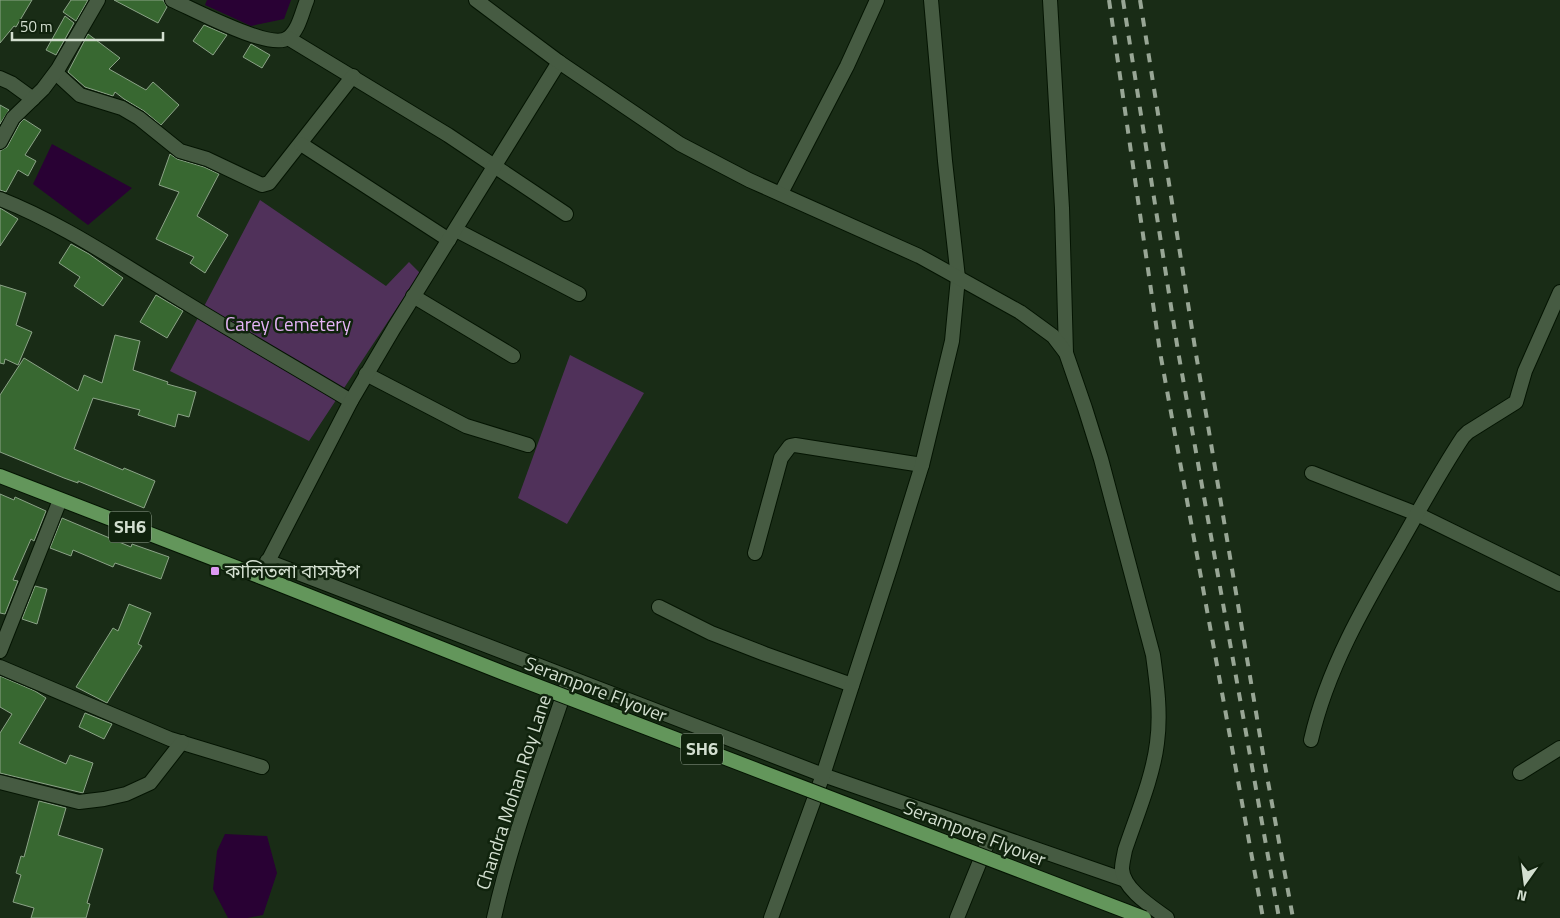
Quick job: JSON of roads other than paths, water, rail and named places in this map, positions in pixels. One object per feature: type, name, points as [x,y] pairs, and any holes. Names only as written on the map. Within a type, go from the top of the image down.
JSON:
[{"type":"main road","name":"SH6","points":[[0,476],[261,577]]},
{"type":"main road","name":"Serampore Flyover","points":[[261,577],[425,643],[1144,918]]},
{"type":"street","points":[[0,142],[14,118],[56,73],[98,0]]},
{"type":"street","points":[[172,0],[259,39],[280,41],[288,38],[299,22],[307,0]]},
{"type":"street","points":[[476,0],[559,62],[680,144],[712,162],[911,252],[1020,312],[1053,336],[1066,353]]},
{"type":"street","points":[[780,193],[851,58],[878,0]]},
{"type":"street","points":[[771,918],[823,775],[922,465],[952,341],[958,278],[945,161],[931,0]]},
{"type":"street","points":[[1050,0],[1062,208],[1066,353],[1101,459],[1153,655],[1159,711],[1154,762],[1124,857],[1122,869],[1125,880],[1143,900],[1167,918]]},
{"type":"street","points":[[288,38],[353,76],[495,166],[566,214]]},
{"type":"street","points":[[261,577],[267,561],[366,374],[559,62]]},
{"type":"street","points":[[56,73],[80,95],[122,108],[139,118],[180,151],[207,159],[251,182],[262,185],[269,183],[353,76]]},
{"type":"street","points":[[0,78],[11,83],[33,99]]},
{"type":"street","points":[[301,144],[452,235],[579,294]]},
{"type":"street","points":[[0,199],[43,217],[101,250],[157,286],[351,400]]},
{"type":"street","points":[[1311,740],[1317,714],[1334,668],[1376,584],[1468,432],[1513,405],[1518,398],[1525,371],[1560,292]]},
{"type":"street","points":[[414,296],[513,356]]},
{"type":"street","points":[[366,374],[466,426],[528,446]]},
{"type":"street","points":[[754,553],[781,458],[790,446],[922,465]]},
{"type":"street","points":[[1312,473],[1417,514],[1560,584]]},
{"type":"street","points":[[0,651],[60,500]]},
{"type":"street","points":[[267,561],[823,775],[1125,880]]},
{"type":"street","points":[[659,608],[711,633],[852,685]]},
{"type":"street","points":[[0,667],[106,713],[182,742],[262,767]]},
{"type":"street","name":"Chandra Mohan Roy Lane","points":[[494,918],[500,890],[516,837],[569,678]]},
{"type":"street","points":[[0,782],[79,802],[104,799],[126,794],[150,783],[182,742]]},
{"type":"street","points":[[1520,773],[1560,748]]},
{"type":"street","points":[[957,918],[991,834]]},
{"type":"railway","points":[[1109,0],[1160,352],[1263,918]]},
{"type":"railway","points":[[1123,0],[1178,351],[1279,918]]},
{"type":"railway","points":[[1140,0],[1195,348],[1264,760],[1293,918]]},
{"type":"place","name":"কালিতলা বাসস্টপ","points":[[215,571]]},
{"type":"park label","name":"Carey Cemetery","points":[[288,324]]}]
